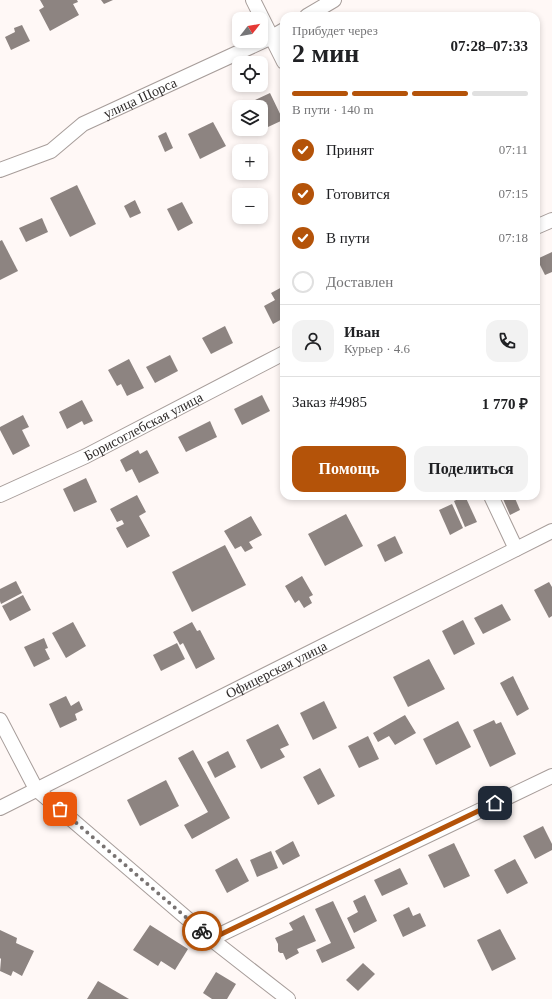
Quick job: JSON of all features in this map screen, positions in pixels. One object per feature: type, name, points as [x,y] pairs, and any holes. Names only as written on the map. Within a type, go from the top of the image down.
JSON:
[{"type":"street","points":[[253,0],[278,34]]},
{"type":"street","points":[[314,12],[334,0]]},
{"type":"street","name":"улица Щорса","points":[[0,170],[51,151],[83,124],[278,34]]},
{"type":"street","points":[[540,225],[552,220]]},
{"type":"street","name":"Борисоглебская улица","points":[[0,495],[86,456],[280,355]]},
{"type":"street","points":[[493,500],[516,549]]},
{"type":"street","name":"Офицерская улица","points":[[0,808],[552,530]]},
{"type":"street","points":[[0,720],[36,789],[211,939],[288,999]]},
{"type":"street","points":[[211,939],[552,776]]},
{"type":"building","points":[[40,0],[77,0],[78,2],[73,4],[79,15],[50,31],[39,10],[44,7]]},
{"type":"building","points":[[101,0],[113,0],[104,4]]},
{"type":"building","points":[[22,25],[30,41],[11,50],[5,37],[15,32],[14,28]]},
{"type":"building","points":[[270,93],[280,114],[280,121],[268,127],[268,100],[255,100]]},
{"type":"building","points":[[213,122],[226,146],[200,159],[188,134]]},
{"type":"building","points":[[166,132],[173,148],[165,152],[158,136]]},
{"type":"building","points":[[77,185],[96,224],[70,237],[50,198]]},
{"type":"building","points":[[135,200],[141,213],[130,218],[124,206]]},
{"type":"building","points":[[182,202],[193,223],[178,231],[167,209]]},
{"type":"building","points":[[42,218],[48,232],[26,242],[19,228]]},
{"type":"building","points":[[2,240],[18,271],[0,280],[0,241]]},
{"type":"building","points":[[552,252],[552,272],[545,275],[540,265],[540,258]]},
{"type":"building","points":[[280,288],[280,320],[273,324],[264,306],[275,300],[271,293]]},
{"type":"building","points":[[225,326],[233,343],[211,354],[202,338]]},
{"type":"building","points":[[170,355],[178,371],[155,383],[146,367]]},
{"type":"building","points":[[129,359],[144,388],[127,396],[121,384],[117,386],[108,370]]},
{"type":"building","points":[[262,395],[270,411],[242,425],[234,409]]},
{"type":"building","points":[[82,400],[93,421],[84,425],[82,421],[67,429],[59,412]]},
{"type":"building","points":[[23,415],[29,427],[22,430],[30,446],[13,455],[0,430],[0,427]]},
{"type":"building","points":[[210,421],[217,437],[186,452],[178,437]]},
{"type":"building","points":[[138,450],[140,454],[147,450],[159,473],[139,483],[132,469],[126,472],[120,460]]},
{"type":"building","points":[[86,478],[97,502],[74,512],[63,489]]},
{"type":"building","points":[[137,495],[146,512],[139,516],[150,536],[127,548],[116,528],[124,524],[122,520],[117,522],[110,509]]},
{"type":"building","points":[[467,500],[477,522],[465,527],[454,501]]},
{"type":"building","points":[[503,500],[516,500],[520,510],[510,515]]},
{"type":"building","points":[[452,504],[463,528],[450,535],[439,510]]},
{"type":"building","points":[[346,514],[363,546],[325,566],[308,534]]},
{"type":"building","points":[[251,516],[262,535],[249,542],[253,548],[245,552],[241,546],[235,549],[224,531]]},
{"type":"building","points":[[395,536],[403,553],[385,562],[377,545]]},
{"type":"building","points":[[225,545],[246,585],[192,612],[172,572]]},
{"type":"building","points":[[302,576],[313,595],[309,597],[312,603],[304,608],[299,600],[295,603],[285,586]]},
{"type":"building","points":[[16,581],[22,593],[1,604],[0,589]]},
{"type":"building","points":[[549,582],[552,587],[552,616],[549,618],[534,590]]},
{"type":"building","points":[[23,595],[31,610],[10,621],[2,606]]},
{"type":"building","points":[[502,604],[511,620],[483,634],[474,618]]},
{"type":"building","points":[[463,620],[475,644],[454,655],[442,631]]},
{"type":"building","points":[[73,622],[86,646],[66,658],[52,633]]},
{"type":"building","points":[[192,622],[197,631],[200,630],[215,659],[196,669],[183,643],[180,645],[173,632]]},
{"type":"building","points":[[44,638],[48,648],[45,649],[50,659],[34,667],[24,647]]},
{"type":"building","points":[[177,643],[185,659],[161,671],[153,655]]},
{"type":"building","points":[[429,659],[445,689],[408,707],[393,677]]},
{"type":"building","points":[[513,676],[529,709],[517,716],[500,683]]},
{"type":"building","points":[[66,696],[71,706],[79,701],[83,710],[75,714],[77,720],[60,728],[49,704]]},
{"type":"building","points":[[324,701],[337,728],[313,740],[300,713]]},
{"type":"building","points":[[405,715],[416,733],[395,745],[389,736],[378,742],[373,733]]},
{"type":"building","points":[[494,720],[496,724],[501,722],[516,754],[490,767],[473,730]]},
{"type":"building","points":[[458,721],[471,747],[436,765],[423,739]]},
{"type":"building","points":[[278,724],[289,745],[280,749],[285,757],[261,769],[246,740]]},
{"type":"building","points":[[368,736],[379,759],[359,768],[348,746]]},
{"type":"building","points":[[193,750],[230,818],[192,839],[184,825],[208,812],[178,758]]},
{"type":"building","points":[[228,751],[236,767],[215,778],[207,762]]},
{"type":"building","points":[[320,768],[335,796],[318,805],[303,777]]},
{"type":"building","points":[[166,780],[179,806],[140,826],[127,800]]},
{"type":"building","points":[[543,826],[552,844],[552,850],[535,859],[523,836]]},
{"type":"building","points":[[293,841],[300,856],[283,865],[275,851]]},
{"type":"building","points":[[454,843],[470,876],[444,888],[428,855]]},
{"type":"building","points":[[271,851],[278,868],[257,877],[250,860]]},
{"type":"building","points":[[237,858],[249,881],[227,893],[215,870]]},
{"type":"building","points":[[515,859],[528,883],[507,894],[494,870]]},
{"type":"building","points":[[400,868],[408,884],[382,896],[374,880]]},
{"type":"building","points":[[365,895],[377,921],[354,933],[347,918],[358,912],[353,901]]},
{"type":"building","points":[[333,901],[355,948],[322,963],[316,950],[331,943],[315,909]]},
{"type":"building","points":[[409,907],[413,916],[420,913],[426,926],[403,937],[393,915]]},
{"type":"building","points":[[304,915],[316,941],[297,949],[299,953],[286,960],[283,953],[278,951],[278,944],[275,938],[293,930],[289,923]]},
{"type":"building","points":[[150,925],[188,949],[175,970],[161,961],[158,966],[133,950]]},
{"type":"building","points":[[500,929],[516,959],[492,971],[477,940]]},
{"type":"building","points":[[0,930],[17,938],[16,943],[34,951],[22,976],[13,971],[11,976],[0,971]]},
{"type":"building","points":[[363,963],[375,974],[358,991],[346,980]]},
{"type":"building","points":[[216,972],[236,984],[227,999],[212,999],[203,993]]},
{"type":"building","points":[[98,981],[129,999],[87,999]]},
{"type":"way so far","points":[[60,809],[202,931]]},
{"type":"route","points":[[202,931],[211,939],[495,803]]}]
